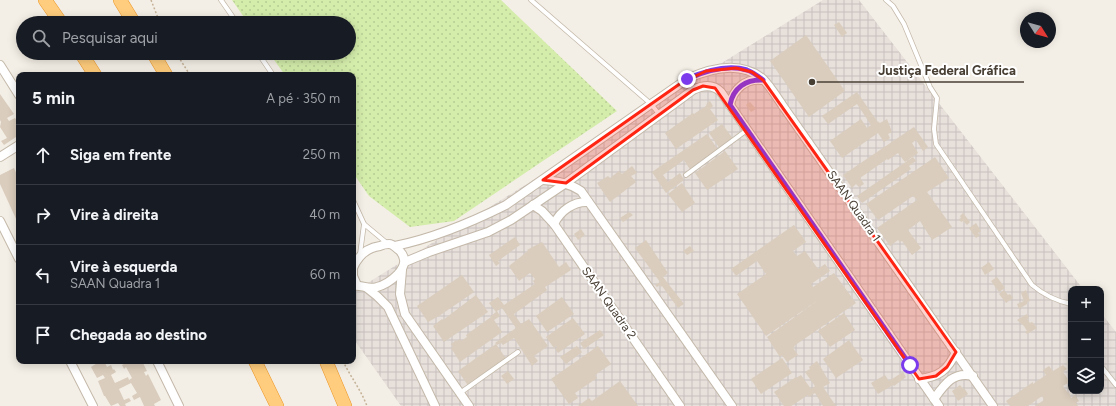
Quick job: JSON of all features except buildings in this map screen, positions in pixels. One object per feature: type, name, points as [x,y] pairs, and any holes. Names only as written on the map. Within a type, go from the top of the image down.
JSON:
[{"type":"highway","points":[[45,0],[55,16]]},
{"type":"highway","points":[[122,3],[130,16]]},
{"type":"highway","points":[[85,60],[93,72]]},
{"type":"highway","points":[[156,60],[164,72]]},
{"type":"highway","points":[[256,364],[277,406]]},
{"type":"highway","points":[[327,364],[344,406]]},
{"type":"street","points":[[0,65],[16,90]]},
{"type":"street","name":"SAAN Quadra 1","points":[[392,245],[411,243],[448,231],[477,220],[506,206],[681,83],[706,71],[726,68],[746,70],[763,80],[794,122],[993,406]]},
{"type":"street","points":[[730,105],[732,95],[742,86],[754,79],[763,80]]},
{"type":"street","points":[[405,262],[429,252],[488,232],[511,220],[566,183],[693,90],[703,86],[710,86],[719,90],[748,130],[936,403]]},
{"type":"street","points":[[0,157],[16,147]]},
{"type":"street","points":[[580,191],[579,181],[581,172]]},
{"type":"street","points":[[543,180],[566,183],[574,186],[580,191],[732,406]]},
{"type":"street","points":[[554,224],[557,218],[567,208],[580,201],[588,202]]},
{"type":"street","name":"SAAN Quadra 2","points":[[532,205],[542,211],[554,224],[680,406]]},
{"type":"street","points":[[0,221],[16,253]]},
{"type":"street","points":[[356,263],[360,256],[367,250],[392,245],[403,255],[405,262],[402,270],[400,294],[405,314],[469,406]]},
{"type":"street","points":[[356,286],[367,288],[378,287],[387,283],[402,270]]},
{"type":"street","points":[[367,288],[388,307],[435,406]]},
{"type":"street","points":[[919,379],[929,378],[942,372],[952,361],[956,352]]},
{"type":"street","points":[[72,364],[93,406]]},
{"type":"street","points":[[158,364],[179,406]]},
{"type":"street","points":[[936,403],[943,386],[949,380],[960,375],[972,376]]},
{"type":"lane","points":[[221,0],[232,16]]},
{"type":"lane","points":[[531,0],[651,104],[660,114]]},
{"type":"lane","points":[[886,0],[893,6],[904,24],[930,87],[937,98],[934,129],[936,144],[1032,285],[1044,294],[1059,302],[1068,304]]},
{"type":"lane","points":[[263,60],[271,72]]},
{"type":"lane","points":[[686,175],[748,130]]},
{"type":"lane","points":[[356,207],[364,224],[392,245]]},
{"type":"lane","points":[[360,256],[364,224]]},
{"type":"lane","points":[[460,393],[518,352]]},
{"type":"lane","points":[[1104,370],[1116,384]]},
{"type":"path","points":[[151,0],[157,16]]},
{"type":"path","points":[[180,60],[188,72]]},
{"type":"path","points":[[344,364],[364,397],[367,406]]},
{"type":"highlighted area","points":[[736,68],[752,72],[763,80],[956,352],[947,367],[936,376],[919,379],[715,88],[703,86],[693,90],[566,183],[543,180],[681,83],[706,71]]},
{"type":"shaded area","points":[[823,0],[859,0],[1081,286],[1068,286],[1068,394],[1104,394],[1104,317],[1116,332],[1116,406],[401,406],[356,342],[356,290]]},
{"type":"green space","points":[[232,0],[501,0],[617,111],[454,221],[410,227],[369,196],[356,177],[356,72],[283,72],[274,60],[356,60],[356,16],[243,16]]},
{"type":"place","name":"Justiça Federal Gráfica","points":[[812,82]]},
{"type":"route","points":[[687,79],[706,71],[736,68],[752,72],[763,80],[754,79],[735,91],[732,95],[730,105],[910,365]]}]
